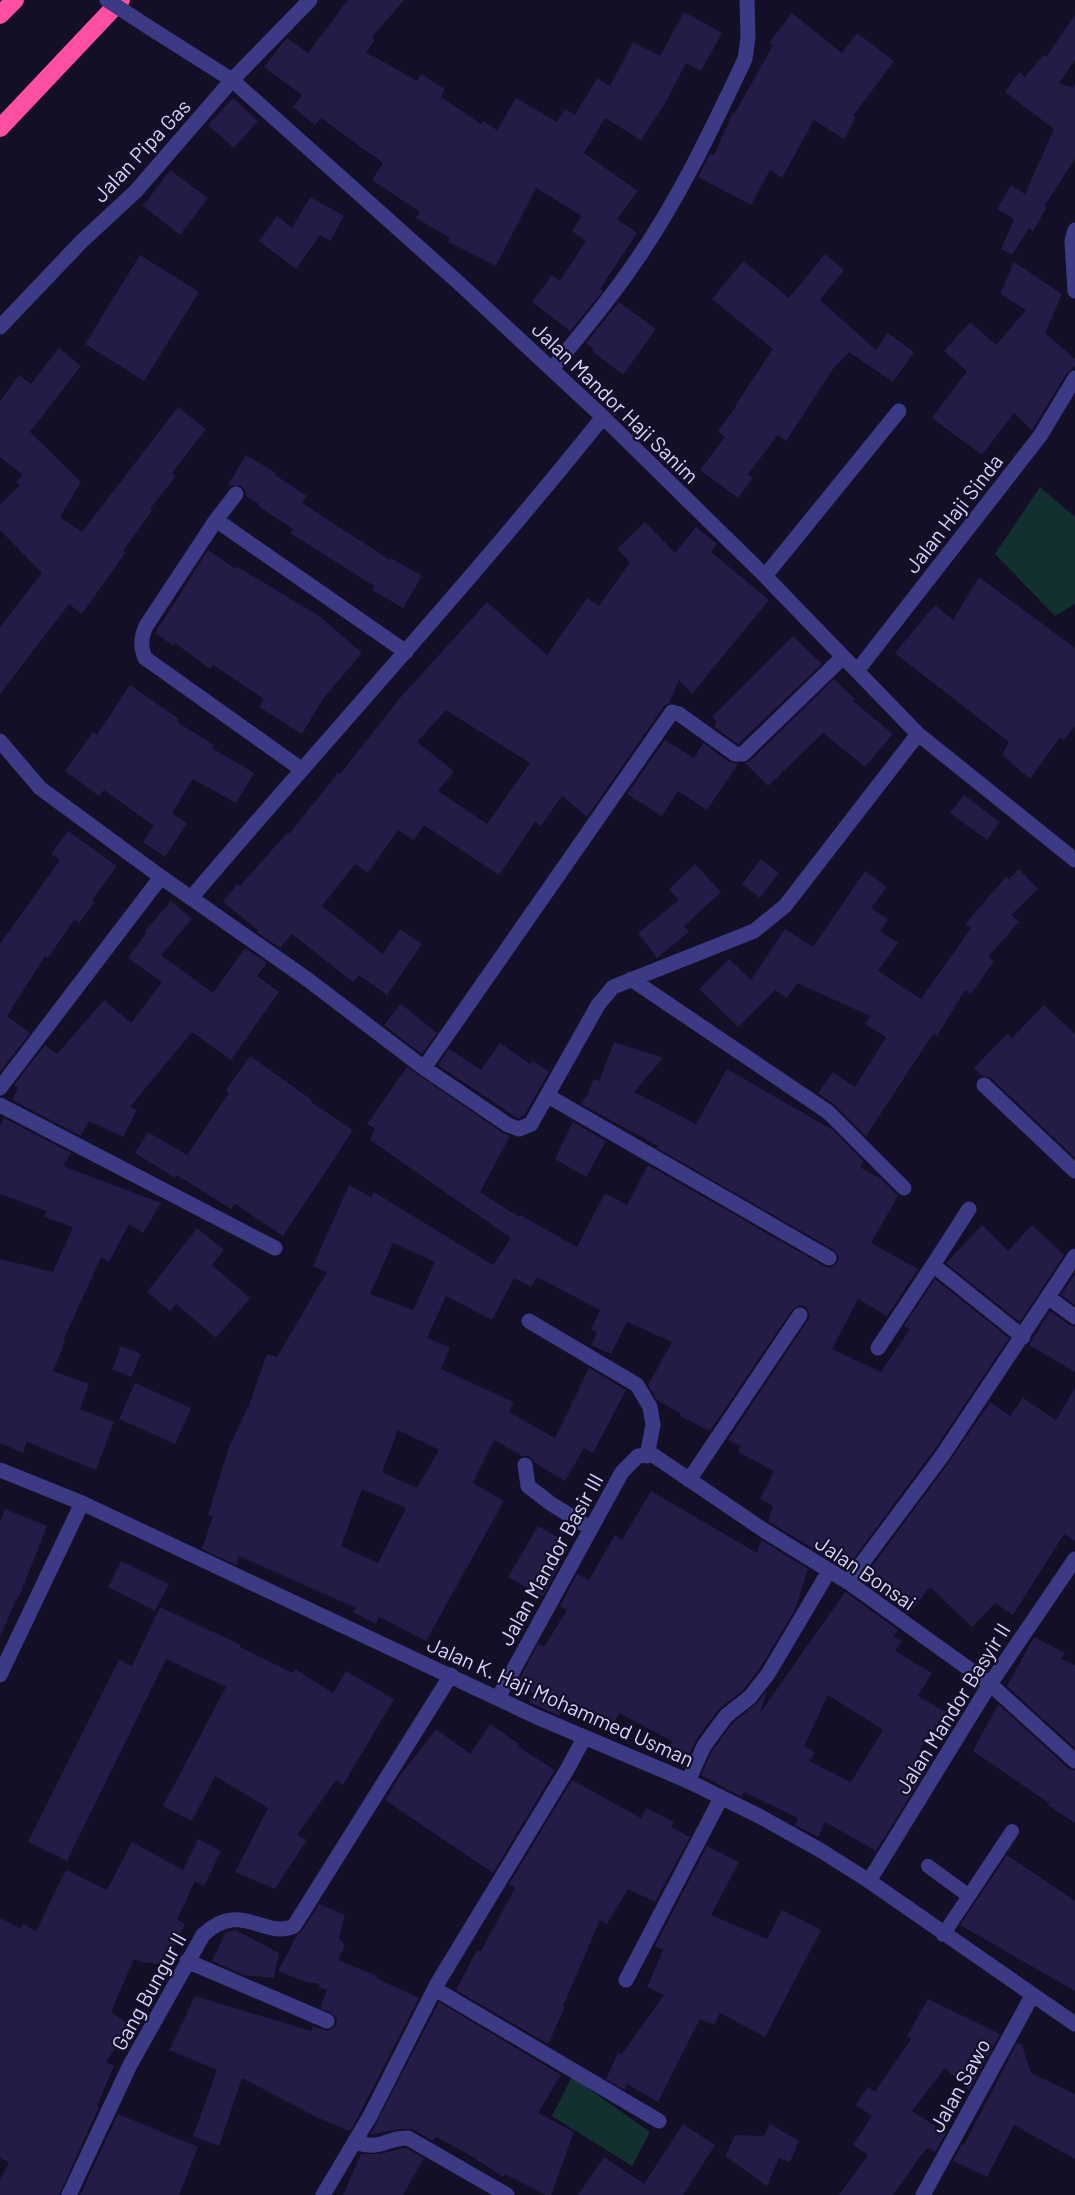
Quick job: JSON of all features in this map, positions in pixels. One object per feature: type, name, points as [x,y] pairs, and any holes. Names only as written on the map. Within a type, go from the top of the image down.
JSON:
[{"type":"highway","points":[[0,15],[15,0]]},
{"type":"highway","points":[[0,128],[121,0]]},
{"type":"street","name":"Jalan Mandor Haji Sanim","points":[[107,0],[232,80],[460,284],[603,417],[765,576],[918,734],[1075,860]]},
{"type":"street","name":"Jalan Pipa Gas","points":[[0,327],[81,242],[136,191],[232,80],[310,0]]},
{"type":"street","points":[[552,369],[603,308],[633,267],[681,184],[745,59],[748,37],[747,0]]},
{"type":"street","points":[[1075,230],[1072,241],[1075,291]]},
{"type":"street","name":"Jalan Haji Sinda","points":[[857,671],[1040,436],[1075,378]]},
{"type":"street","points":[[765,576],[899,411]]},
{"type":"street","points":[[191,898],[532,505],[603,417]]},
{"type":"street","points":[[236,494],[216,520],[146,626],[141,637],[141,648],[145,658],[301,769]]},
{"type":"street","points":[[216,520],[406,652]]},
{"type":"street","points":[[424,1068],[672,712],[679,714],[735,754],[743,754],[843,657]]},
{"type":"street","points":[[0,741],[40,788],[161,878],[307,979],[424,1068],[508,1125],[519,1129],[531,1124],[598,1005],[613,987],[754,931],[769,921],[785,906],[918,734]]},
{"type":"street","points":[[0,1088],[161,878]]},
{"type":"street","points":[[631,979],[828,1112],[904,1188]]},
{"type":"street","points":[[984,1084],[1075,1171]]},
{"type":"street","points":[[548,1096],[828,1258]]},
{"type":"street","points":[[0,1105],[275,1248]]},
{"type":"street","points":[[878,1348],[969,1209]]},
{"type":"street","points":[[848,1582],[935,1466],[1075,1256]]},
{"type":"street","points":[[933,1265],[1023,1337]]},
{"type":"street","points":[[1048,1297],[1075,1317]]},
{"type":"street","points":[[689,1480],[800,1315]]},
{"type":"street","points":[[529,1321],[638,1384],[650,1407],[652,1425],[647,1455]]},
{"type":"street","name":"Jalan Bonsai","points":[[647,1455],[653,1455],[765,1531],[848,1582],[990,1684],[1075,1761]]},
{"type":"street","name":"Jalan Mandor Basir III","points":[[498,1698],[622,1472],[638,1456],[647,1455]]},
{"type":"street","points":[[525,1465],[528,1486],[590,1528]]},
{"type":"street","name":"Jalan K. Haji Mohammed Usman","points":[[0,1470],[82,1503],[270,1593],[452,1675],[584,1738],[687,1781],[721,1798],[810,1845],[869,1881],[1075,2024]]},
{"type":"street","points":[[0,1675],[82,1503]]},
{"type":"street","name":"Jalan Mandor Basyir II","points":[[869,1881],[990,1684],[1075,1558]]},
{"type":"street","points":[[687,1781],[704,1746],[726,1716],[750,1697],[768,1674],[829,1571]]},
{"type":"street","name":"Gang Bungur II","points":[[69,2195],[130,2065],[203,1935],[213,1925],[234,1919],[277,1928],[294,1926],[452,1675]]},
{"type":"street","points":[[323,2195],[370,2116],[435,1989],[584,1738]]},
{"type":"street","points":[[626,1980],[721,1798]]},
{"type":"street","points":[[188,1961],[327,2021]]},
{"type":"street","points":[[435,1989],[659,2121]]},
{"type":"street","name":"Jalan Sawo","points":[[923,2195],[1032,1996]]},
{"type":"street","points":[[355,2142],[377,2147],[400,2138],[408,2138],[507,2195]]},
{"type":"lane","points":[[944,1935],[1012,1831]]},
{"type":"lane","points":[[927,1866],[969,1896]]},
{"type":"green space","points":[[1040,487],[1075,517],[1075,604],[1055,616],[995,554]]},
{"type":"green space","points":[[572,2077],[650,2132],[632,2166],[552,2116]]},
{"type":"building","points":[[348,0],[404,0],[372,37],[375,40],[366,52],[417,81],[421,74],[445,89],[441,97],[481,124],[483,121],[497,130],[516,98],[557,122],[565,109],[575,115],[597,78],[610,86],[633,42],[660,56],[684,12],[722,33],[701,71],[686,63],[666,102],[641,140],[605,118],[584,153],[638,191],[617,219],[637,233],[600,289],[603,291],[570,331],[532,302],[552,275],[560,281],[586,241],[572,231],[582,216],[536,188],[496,266],[448,242],[450,238],[416,218],[420,212],[372,180],[383,163],[321,118],[315,125],[293,107],[302,95],[264,67],[287,38],[308,53]]},
{"type":"building","points":[[792,13],[842,53],[857,33],[894,61],[853,116],[856,117],[844,139],[814,120],[782,178],[770,170],[751,205],[698,177],[710,154],[714,155],[733,112],[735,113],[773,45],[769,43]]},
{"type":"building","points":[[1075,15],[1075,60],[1059,83],[1073,88],[1075,83],[1075,159],[1044,206],[1047,207],[1033,231],[1029,228],[1012,255],[1001,249],[1014,219],[997,209],[1011,185],[1025,194],[1054,129],[1005,92],[1019,72],[1025,77],[1043,55],[1046,57]]},
{"type":"building","points":[[233,98],[258,121],[234,148],[208,125]]},
{"type":"building","points":[[170,170],[208,198],[180,235],[143,206]]},
{"type":"building","points":[[310,197],[344,216],[330,241],[320,235],[296,269],[259,241],[277,216],[292,228]]},
{"type":"building","points":[[825,254],[844,270],[820,300],[876,350],[888,333],[914,352],[893,382],[849,352],[833,369],[786,441],[778,435],[748,474],[753,478],[738,498],[700,470],[725,437],[718,431],[773,349],[712,299],[743,261],[789,298]]},
{"type":"building","points":[[140,255],[199,292],[144,381],[85,344]]},
{"type":"building","points":[[1014,262],[1062,294],[1045,333],[1075,359],[1075,366],[1067,373],[1032,430],[1014,413],[982,455],[932,418],[967,371],[944,351],[970,322],[996,345],[1026,310],[1000,294]]},
{"type":"building","points":[[619,302],[656,329],[623,375],[592,351],[594,349],[586,343]]},
{"type":"building","points":[[59,348],[81,366],[30,432],[81,482],[60,517],[82,532],[178,407],[206,429],[172,473],[176,476],[150,509],[152,511],[123,551],[126,552],[82,614],[69,604],[0,694],[0,627],[42,573],[0,530],[0,505],[20,485],[16,482],[23,475],[0,457],[0,401],[19,375],[31,384]]},
{"type":"building","points":[[246,455],[307,496],[302,503],[390,560],[391,558],[422,576],[403,608],[372,590],[374,586],[290,533],[293,529],[258,506],[259,504],[246,496],[241,486],[228,485]]},
{"type":"building","points":[[645,522],[675,553],[696,527],[717,544],[711,552],[769,600],[692,694],[679,680],[669,703],[664,706],[587,817],[562,796],[541,826],[535,822],[499,875],[424,825],[414,840],[398,830],[368,873],[355,864],[322,906],[383,954],[400,929],[422,944],[387,995],[359,975],[353,982],[292,934],[280,948],[257,932],[258,930],[223,902],[237,884],[240,886],[288,832],[289,834],[400,698],[487,602],[547,655],[587,598],[599,606],[630,562],[617,549]],"holes":[[[446,710],[530,763],[487,824],[438,791],[454,771],[417,742]]]},
{"type":"building","points":[[208,550],[236,569],[238,567],[319,616],[362,653],[323,699],[302,734],[259,707],[264,699],[213,665],[210,669],[175,643],[174,646],[155,633]]},
{"type":"building","points":[[979,577],[1075,648],[1075,727],[1063,740],[1060,737],[1030,779],[1002,755],[1009,742],[895,653],[935,605],[953,620]]},
{"type":"building","points":[[793,636],[822,664],[738,744],[714,727],[717,722],[712,717]]},
{"type":"building","points":[[834,679],[855,699],[853,701],[893,734],[865,767],[823,733],[768,786],[745,763],[750,761]]},
{"type":"building","points":[[130,685],[179,719],[177,722],[214,745],[212,748],[254,773],[236,803],[193,779],[172,813],[187,823],[165,857],[143,842],[154,826],[104,790],[99,796],[65,771],[93,732],[97,735]]},
{"type":"building","points":[[665,740],[694,758],[703,743],[729,762],[738,764],[707,810],[678,791],[662,816],[627,794]]},
{"type":"building","points":[[964,795],[1000,822],[987,840],[950,813]]},
{"type":"building","points":[[68,831],[117,866],[92,900],[95,902],[79,923],[74,920],[48,958],[45,956],[7,1016],[30,1033],[0,1072],[0,944],[60,860],[51,854]]},
{"type":"building","points":[[761,859],[779,873],[760,898],[742,884]]},
{"type":"building","points":[[695,864],[721,892],[684,926],[689,932],[657,958],[638,933],[679,900],[669,889]]},
{"type":"building","points":[[1019,869],[1038,889],[1011,915],[1019,922],[988,957],[994,961],[971,994],[965,990],[937,1036],[933,1034],[866,1136],[835,1105],[818,1093],[833,1072],[855,1087],[886,1037],[865,1024],[870,1016],[797,983],[787,998],[775,990],[738,1027],[699,989],[729,959],[751,980],[785,929],[813,947],[865,871],[887,887],[871,908],[888,919],[880,931],[898,943],[878,971],[921,999],[971,928],[965,924],[1006,877],[1009,879]]},
{"type":"building","points":[[171,901],[192,919],[161,955],[213,993],[245,948],[267,963],[257,976],[279,992],[231,1060],[192,1032],[130,1107],[137,1110],[123,1137],[89,1121],[81,1136],[12,1100],[18,1088],[14,1085],[45,1045],[57,1054],[104,1000],[131,1023],[162,982],[128,958],[146,933],[145,931]]},
{"type":"building","points":[[401,1004],[437,1033],[422,1054],[384,1025]]},
{"type":"building","points":[[1044,1005],[1075,1034],[1075,1158],[991,1078],[982,1076],[974,1068],[1007,1034],[1012,1038]]},
{"type":"building","points":[[614,1042],[663,1058],[634,1092],[696,1124],[727,1069],[833,1130],[864,1162],[860,1167],[881,1179],[898,1196],[871,1243],[918,1269],[887,1316],[858,1299],[832,1349],[881,1372],[910,1329],[904,1326],[935,1279],[1009,1338],[934,1450],[846,1569],[768,1521],[773,1506],[760,1499],[774,1471],[738,1452],[741,1446],[728,1440],[808,1320],[810,1315],[806,1307],[800,1305],[792,1310],[710,1431],[680,1416],[681,1414],[657,1400],[648,1385],[672,1342],[627,1322],[611,1354],[591,1345],[597,1333],[591,1329],[600,1310],[537,1277],[531,1287],[514,1278],[492,1320],[446,1296],[427,1338],[450,1348],[441,1369],[514,1402],[509,1412],[555,1438],[589,1368],[626,1390],[593,1453],[584,1448],[565,1481],[535,1463],[529,1456],[522,1456],[494,1440],[473,1483],[504,1501],[426,1641],[379,1617],[376,1624],[353,1612],[356,1608],[239,1556],[236,1565],[202,1549],[213,1516],[208,1515],[229,1447],[249,1405],[267,1354],[277,1357],[327,1272],[313,1266],[349,1185],[371,1197],[374,1192],[493,1265],[511,1238],[370,1140],[375,1128],[367,1124],[407,1067],[510,1136],[480,1192],[519,1217],[520,1215],[577,1247],[605,1193],[627,1205],[648,1165],[824,1266],[830,1268],[837,1263],[839,1257],[834,1250],[657,1148],[658,1146],[581,1104],[594,1079],[599,1081]],"holes":[[[393,1243],[435,1262],[413,1310],[370,1294]],[[398,1430],[439,1450],[417,1488],[382,1472]],[[362,1489],[406,1508],[378,1563],[341,1546]]]},
{"type":"building","points":[[500,1043],[530,1064],[533,1061],[549,1072],[524,1116],[519,1119],[438,1065],[449,1049],[481,1070]]},
{"type":"building","points":[[250,1056],[353,1130],[283,1236],[235,1204],[231,1209],[177,1175],[175,1178],[135,1153],[148,1132],[187,1155],[229,1093],[226,1090]]},
{"type":"building","points":[[4,1118],[71,1153],[63,1166],[161,1203],[143,1233],[129,1224],[109,1262],[101,1257],[63,1341],[65,1342],[53,1371],[89,1384],[80,1409],[114,1422],[96,1470],[27,1442],[23,1453],[0,1443],[0,1259],[53,1272],[73,1227],[44,1217],[46,1211],[0,1194],[0,1126]]},
{"type":"building","points":[[573,1122],[606,1141],[586,1177],[555,1159]]},
{"type":"building","points":[[982,1225],[1008,1251],[1032,1225],[1064,1255],[1020,1322],[946,1263]]},
{"type":"building","points":[[197,1228],[224,1250],[212,1265],[250,1298],[216,1338],[176,1304],[170,1311],[147,1292]]},
{"type":"building","points":[[1075,1274],[1075,1305],[1061,1295]]},
{"type":"building","points":[[1050,1311],[1075,1327],[1075,1372],[1029,1345]]},
{"type":"building","points":[[121,1346],[141,1354],[131,1377],[112,1369]]},
{"type":"building","points":[[135,1383],[191,1408],[175,1444],[119,1419]]},
{"type":"building","points":[[1075,1388],[1075,1541],[1064,1534],[1013,1615],[995,1603],[972,1627],[930,1587],[909,1614],[862,1580],[950,1461],[990,1402],[1010,1416],[1023,1398],[1056,1420]]},
{"type":"building","points":[[651,1491],[757,1553],[761,1540],[808,1569],[795,1610],[760,1668],[743,1690],[718,1710],[696,1740],[684,1766],[665,1756],[672,1741],[619,1713],[613,1725],[566,1701],[559,1716],[529,1702],[534,1693],[517,1684],[538,1644],[544,1647],[567,1610],[560,1606],[577,1574],[589,1580],[615,1535],[622,1540]]},
{"type":"building","points":[[5,1509],[47,1526],[19,1597],[0,1637],[0,1521]]},
{"type":"building","points":[[538,1526],[563,1540],[552,1559],[560,1564],[543,1596],[508,1577]]},
{"type":"building","points":[[121,1561],[169,1584],[155,1611],[108,1587]]},
{"type":"building","points":[[845,1592],[898,1630],[893,1636],[902,1641],[895,1651],[932,1673],[918,1696],[946,1712],[919,1750],[933,1759],[876,1851],[825,1822],[818,1837],[795,1825],[798,1818],[744,1792],[742,1797],[701,1775],[712,1751],[733,1723],[756,1704],[767,1691],[760,1713]],"holes":[[[828,1695],[883,1730],[851,1782],[809,1761],[815,1753],[804,1746]]]},
{"type":"building","points":[[160,1607],[241,1645],[240,1647],[293,1673],[295,1669],[333,1693],[346,1671],[394,1699],[343,1785],[336,1780],[297,1835],[307,1840],[275,1889],[235,1872],[268,1808],[215,1776],[192,1821],[163,1806],[226,1687],[166,1659],[67,1861],[28,1842],[119,1660],[132,1666]]},
{"type":"building","points":[[1034,1637],[1065,1653],[1061,1659],[1075,1665],[1075,1748],[1007,1686]]},
{"type":"building","points":[[998,1704],[1068,1768],[1075,1771],[1075,1823],[973,1751]]},
{"type":"building","points":[[490,1724],[519,1744],[517,1746],[555,1770],[493,1873],[385,1800],[401,1774],[436,1729],[470,1754]]},
{"type":"building","points":[[572,1780],[641,1818],[646,1808],[674,1822],[671,1827],[690,1837],[655,1902],[628,1889],[607,1924],[600,1920],[548,2044],[456,1990],[477,1950],[481,1951],[515,1888],[509,1884]]},
{"type":"building","points":[[198,1839],[221,1851],[204,1886],[195,1881],[177,1920],[185,1924],[164,1965],[134,1959],[111,2012],[131,2026],[106,2062],[114,2066],[97,2106],[99,2107],[59,2195],[0,2195],[0,2179],[9,2163],[0,2157],[0,1918],[21,1929],[23,1924],[36,1931],[66,1870],[107,1890],[132,1842],[183,1870]]},
{"type":"building","points":[[707,1846],[739,1862],[711,1915],[767,1939],[782,1910],[821,1930],[765,2037],[720,2013],[714,2025],[700,2019],[658,2102],[627,2084],[625,2090],[606,2079],[618,2053],[622,2054],[664,1995],[647,1987],[663,1950],[655,1946]]},
{"type":"building","points":[[1007,1855],[1075,1901],[1075,1991],[960,1925]]},
{"type":"building","points":[[319,1904],[345,1915],[339,1938],[345,1945],[338,1960],[377,1976],[376,1978],[419,1998],[361,2111],[350,2131],[316,2117],[242,2078],[219,2146],[193,2136],[217,2070],[169,2050],[195,1996],[311,2031],[313,2026],[328,2031],[336,2025],[337,2019],[334,2015],[320,2008],[327,1990],[318,1987],[320,1984],[306,1982],[278,1971],[297,1935]]},
{"type":"building","points":[[236,1930],[279,1953],[274,1978],[244,1975],[212,1961],[226,1932]]},
{"type":"building","points":[[928,1999],[1000,2034],[969,2090],[945,2068],[912,2111],[946,2133],[935,2152],[928,2148],[922,2154],[893,2195],[839,2195],[868,2155],[853,2145],[872,2116],[856,2105],[868,2087],[875,2092],[911,2039],[907,2036]]},
{"type":"building","points":[[439,2002],[561,2075],[538,2113],[574,2132],[551,2195],[546,2195],[505,2174],[503,2177],[468,2154],[436,2137],[433,2141],[412,2129],[398,2129],[370,2135]]},
{"type":"building","points":[[1017,2043],[1022,2045],[1031,2073],[1075,2094],[1075,2159],[1014,2125],[987,2177],[953,2161],[962,2144],[964,2145]]},
{"type":"building","points":[[118,2114],[198,2147],[179,2195],[80,2195]]},
{"type":"building","points":[[683,2124],[715,2145],[683,2195],[578,2195],[604,2157],[644,2184]]},
{"type":"building","points":[[770,2124],[799,2141],[790,2162],[779,2158],[767,2186],[725,2156],[735,2135],[764,2136]]},
{"type":"building","points":[[406,2148],[424,2158],[403,2195],[343,2195],[361,2154],[379,2154]]}]
